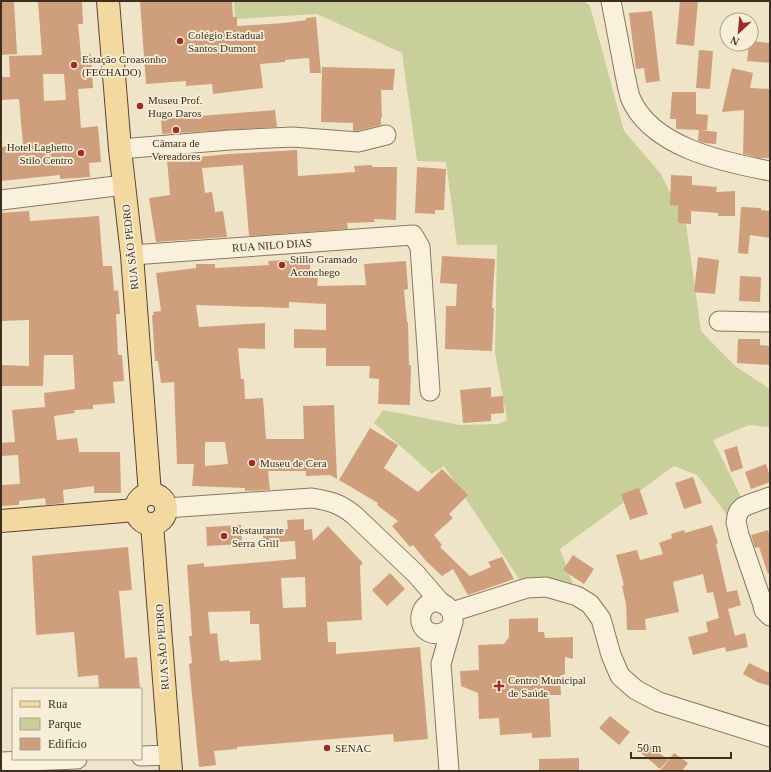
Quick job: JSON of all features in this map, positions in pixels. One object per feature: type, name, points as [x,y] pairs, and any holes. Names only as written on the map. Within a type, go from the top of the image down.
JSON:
[{"type":"main road","name":"RUA SÃO PEDRO","points":[[108,1],[120,149],[132,255],[150,494]]},
{"type":"main road","points":[[150,494],[159,496],[165,503],[166,508],[164,517],[157,523],[152,524],[143,522],[137,515],[136,510],[138,501],[141,497],[150,494]]},
{"type":"main road","points":[[1,521],[136,510]]},
{"type":"main road","name":"RUA SÃO PEDRO","points":[[152,524],[170,763]]},
{"type":"street","points":[[611,1],[630,95],[639,112],[646,121],[657,131],[670,139],[700,153],[723,161],[770,171]]},
{"type":"street","points":[[120,149],[230,140],[292,137],[358,142],[386,135]]},
{"type":"street","points":[[1,200],[124,184]]},
{"type":"street","name":"RUA NILO DIAS","points":[[132,255],[413,235],[420,246],[430,391]]},
{"type":"street","points":[[719,320],[770,322]]},
{"type":"street","points":[[770,497],[750,504],[739,511],[736,522],[764,610],[770,616]]},
{"type":"street","points":[[166,508],[312,498],[331,501],[354,515],[416,574],[448,614],[448,630],[438,634],[429,632],[423,624],[423,610],[426,606],[436,602],[448,614]]},
{"type":"street","points":[[416,574],[423,624],[441,664]]},
{"type":"street","points":[[448,614],[527,588],[546,587],[577,596],[590,604],[601,619],[611,655],[620,676],[636,690],[660,702],[770,737]]},
{"type":"street","points":[[448,614],[441,664],[449,771]]},
{"type":"street","points":[[142,756],[170,763]]},
{"type":"street","points":[[1,762],[52,760]]},
{"type":"green space","points":[[234,1],[584,1],[590,6],[624,131],[661,174],[686,224],[701,331],[735,366],[770,389],[770,427],[749,425],[713,440],[743,501],[730,519],[697,475],[674,466],[560,549],[573,584],[546,578],[534,577],[519,579],[444,466],[432,474],[374,423],[383,410],[460,425],[498,424],[507,420],[495,353],[497,245],[457,245],[446,162],[417,161],[402,53],[317,14],[235,19]]},
{"type":"building","points":[[1,1],[14,1],[17,54],[1,55]]},
{"type":"building","points":[[38,1],[82,1],[83,24],[78,24],[81,55],[91,54],[93,88],[78,89],[81,128],[98,126],[101,162],[89,163],[90,177],[60,179],[60,175],[1,181],[1,147],[23,145],[19,99],[1,100],[1,77],[10,77],[9,56],[42,55]],"holes":[[[43,74],[64,74],[66,100],[44,101]]]},
{"type":"building","name":"Colégio Estadual Santos Dumont","points":[[140,1],[232,1],[233,17],[237,17],[237,26],[284,23],[316,17],[321,73],[310,73],[309,58],[260,64],[263,88],[213,94],[212,84],[186,86],[186,81],[146,84]]},
{"type":"building","points":[[680,1],[698,1],[694,46],[676,44]]},
{"type":"building","points":[[652,11],[660,81],[646,83],[644,68],[636,69],[629,13]]},
{"type":"building","points":[[759,42],[770,43],[770,63],[747,61],[748,52],[759,52]]},
{"type":"building","points":[[699,50],[713,51],[710,89],[696,88]]},
{"type":"building","points":[[322,67],[395,69],[393,90],[381,90],[381,125],[353,131],[353,123],[321,122]]},
{"type":"building","points":[[732,68],[753,73],[750,88],[770,89],[770,158],[759,158],[743,154],[744,110],[722,112]]},
{"type":"building","points":[[672,92],[696,92],[696,114],[708,115],[707,130],[701,130],[717,132],[716,144],[698,141],[699,130],[676,129],[676,119],[670,119]]},
{"type":"building","points":[[275,110],[277,127],[162,134],[161,119]]},
{"type":"building","points":[[297,150],[298,176],[355,172],[354,166],[372,165],[372,167],[397,167],[396,220],[374,219],[375,222],[347,223],[348,229],[249,236],[243,165],[202,168],[205,193],[212,192],[215,212],[223,211],[227,237],[156,242],[149,198],[170,195],[167,160],[229,154]]},
{"type":"building","points":[[417,167],[446,169],[444,210],[435,210],[435,214],[415,213]]},
{"type":"building","points":[[671,175],[692,176],[692,185],[717,187],[716,192],[735,191],[735,216],[718,216],[718,213],[691,211],[691,224],[678,223],[678,206],[670,205]]},
{"type":"building","points":[[741,207],[761,208],[761,210],[770,211],[770,238],[750,235],[748,254],[738,253]]},
{"type":"building","points":[[29,211],[30,221],[99,216],[103,266],[112,266],[114,291],[118,290],[120,314],[116,314],[118,355],[122,355],[124,381],[113,382],[115,403],[93,405],[93,409],[74,410],[75,413],[54,416],[57,440],[77,438],[79,452],[120,452],[121,493],[94,493],[94,486],[63,490],[64,503],[46,505],[45,498],[19,501],[19,505],[1,506],[1,485],[20,484],[18,455],[1,456],[1,443],[15,442],[12,410],[45,407],[44,393],[75,389],[73,355],[44,355],[43,386],[1,386],[1,365],[29,366],[29,320],[1,321],[1,213]]},
{"type":"building","points":[[442,256],[495,259],[492,308],[494,308],[492,351],[445,349],[446,306],[456,306],[457,284],[440,283]]},
{"type":"building","points":[[698,257],[719,260],[715,294],[694,292]]},
{"type":"building","points":[[286,260],[310,262],[310,277],[318,278],[317,286],[366,285],[364,264],[406,261],[408,289],[404,290],[408,322],[409,365],[411,365],[410,405],[378,404],[379,379],[369,378],[370,366],[326,366],[326,348],[294,348],[294,329],[326,330],[326,304],[289,302],[289,308],[196,305],[199,327],[265,323],[265,349],[238,348],[241,379],[244,379],[245,399],[263,398],[266,439],[304,439],[303,406],[334,405],[337,479],[330,475],[306,476],[306,471],[268,471],[270,490],[245,491],[245,488],[192,486],[194,464],[177,464],[174,382],[161,383],[158,361],[155,361],[152,315],[154,315],[153,312],[161,311],[156,273],[196,268],[196,264],[215,264],[215,268],[269,265],[268,261]],"holes":[[[205,442],[225,442],[228,464],[205,466]]]},
{"type":"building","points":[[740,276],[761,277],[760,302],[739,301]]},
{"type":"building","points":[[738,339],[760,339],[760,345],[770,346],[770,365],[737,363]]},
{"type":"building","points":[[491,387],[491,397],[503,396],[504,413],[491,414],[491,421],[463,423],[460,390]]},
{"type":"building","points":[[370,428],[398,445],[384,468],[418,492],[442,469],[468,495],[449,514],[453,518],[434,535],[442,545],[440,547],[470,576],[491,567],[488,562],[502,557],[514,579],[468,595],[453,569],[442,576],[426,561],[413,545],[410,547],[392,526],[398,521],[377,505],[378,503],[339,480]]},
{"type":"building","points":[[737,446],[743,468],[731,472],[724,450]]},
{"type":"building","points":[[766,464],[770,476],[770,482],[751,489],[745,472]]},
{"type":"building","points":[[693,477],[702,503],[684,509],[675,483]]},
{"type":"building","points":[[639,488],[648,514],[630,520],[621,494]]},
{"type":"building","points":[[304,519],[304,530],[312,529],[313,541],[328,526],[363,563],[360,566],[362,620],[327,622],[328,642],[336,642],[336,654],[420,647],[428,739],[394,742],[393,734],[237,747],[237,749],[214,751],[216,765],[199,767],[189,664],[192,663],[189,636],[192,636],[187,565],[204,563],[204,567],[296,559],[295,541],[263,543],[263,530],[288,529],[287,520]],"holes":[[[305,577],[306,607],[283,608],[281,578]],[[250,611],[250,624],[259,624],[261,660],[229,662],[229,660],[220,661],[217,633],[210,634],[208,612]]]},
{"type":"building","name":"Restaurante Serra Grill","points":[[241,525],[242,544],[207,546],[206,527]]},
{"type":"building","points":[[712,525],[718,543],[716,544],[727,592],[737,590],[741,605],[728,609],[735,636],[745,633],[748,647],[726,652],[725,647],[693,655],[688,637],[708,632],[706,622],[719,618],[713,592],[707,593],[703,574],[673,582],[679,612],[645,619],[646,630],[627,630],[626,604],[622,586],[624,585],[616,555],[637,550],[640,560],[663,554],[659,543],[672,538],[671,534],[684,530],[685,533]]},
{"type":"building","points":[[768,530],[770,538],[770,573],[768,574],[759,547],[755,548],[751,535]]},
{"type":"building","points":[[128,547],[132,590],[119,591],[125,658],[137,657],[140,688],[99,688],[98,675],[78,677],[74,632],[36,635],[32,556]]},
{"type":"building","points":[[573,555],[594,569],[584,584],[563,570]]},
{"type":"building","points":[[390,573],[405,589],[387,606],[372,590]]},
{"type":"building","points":[[538,618],[538,632],[544,632],[545,638],[573,637],[573,659],[565,657],[565,674],[560,676],[561,695],[549,695],[551,737],[532,738],[532,733],[500,735],[499,718],[479,719],[478,693],[461,686],[460,671],[479,670],[478,645],[504,644],[509,637],[509,619]]},
{"type":"building","points":[[749,663],[770,673],[770,686],[757,682],[743,674]]},
{"type":"building","points":[[610,716],[630,732],[619,745],[599,728]]},
{"type":"building","points":[[647,743],[668,760],[660,769],[640,752]]},
{"type":"building","points":[[674,753],[688,763],[682,771],[660,771]]},
{"type":"building","points":[[579,758],[579,771],[539,771],[539,759]]},
{"type":"place","name":"Colégio Estadual Santos Dumont","points":[[180,41]]},
{"type":"place","name":"Estação Croasonho (FECHADO)","points":[[74,65]]},
{"type":"place","name":"Museu Prof. Hugo Daros","points":[[140,106]]},
{"type":"place","name":"Câmara de Vereadores","points":[[176,130]]},
{"type":"place","name":"Hotel Laghetto Stilo Centro","points":[[81,153]]},
{"type":"place","name":"Stillo Gramado Aconchego","points":[[282,265]]},
{"type":"place","name":"Museu de Cera","points":[[252,463]]},
{"type":"place","name":"Restaurante Serra Grill","points":[[224,536]]},
{"type":"place","name":"Centro Municipal de Saúde","points":[[499,686]]},
{"type":"place","name":"SENAC","points":[[327,748]]}]
